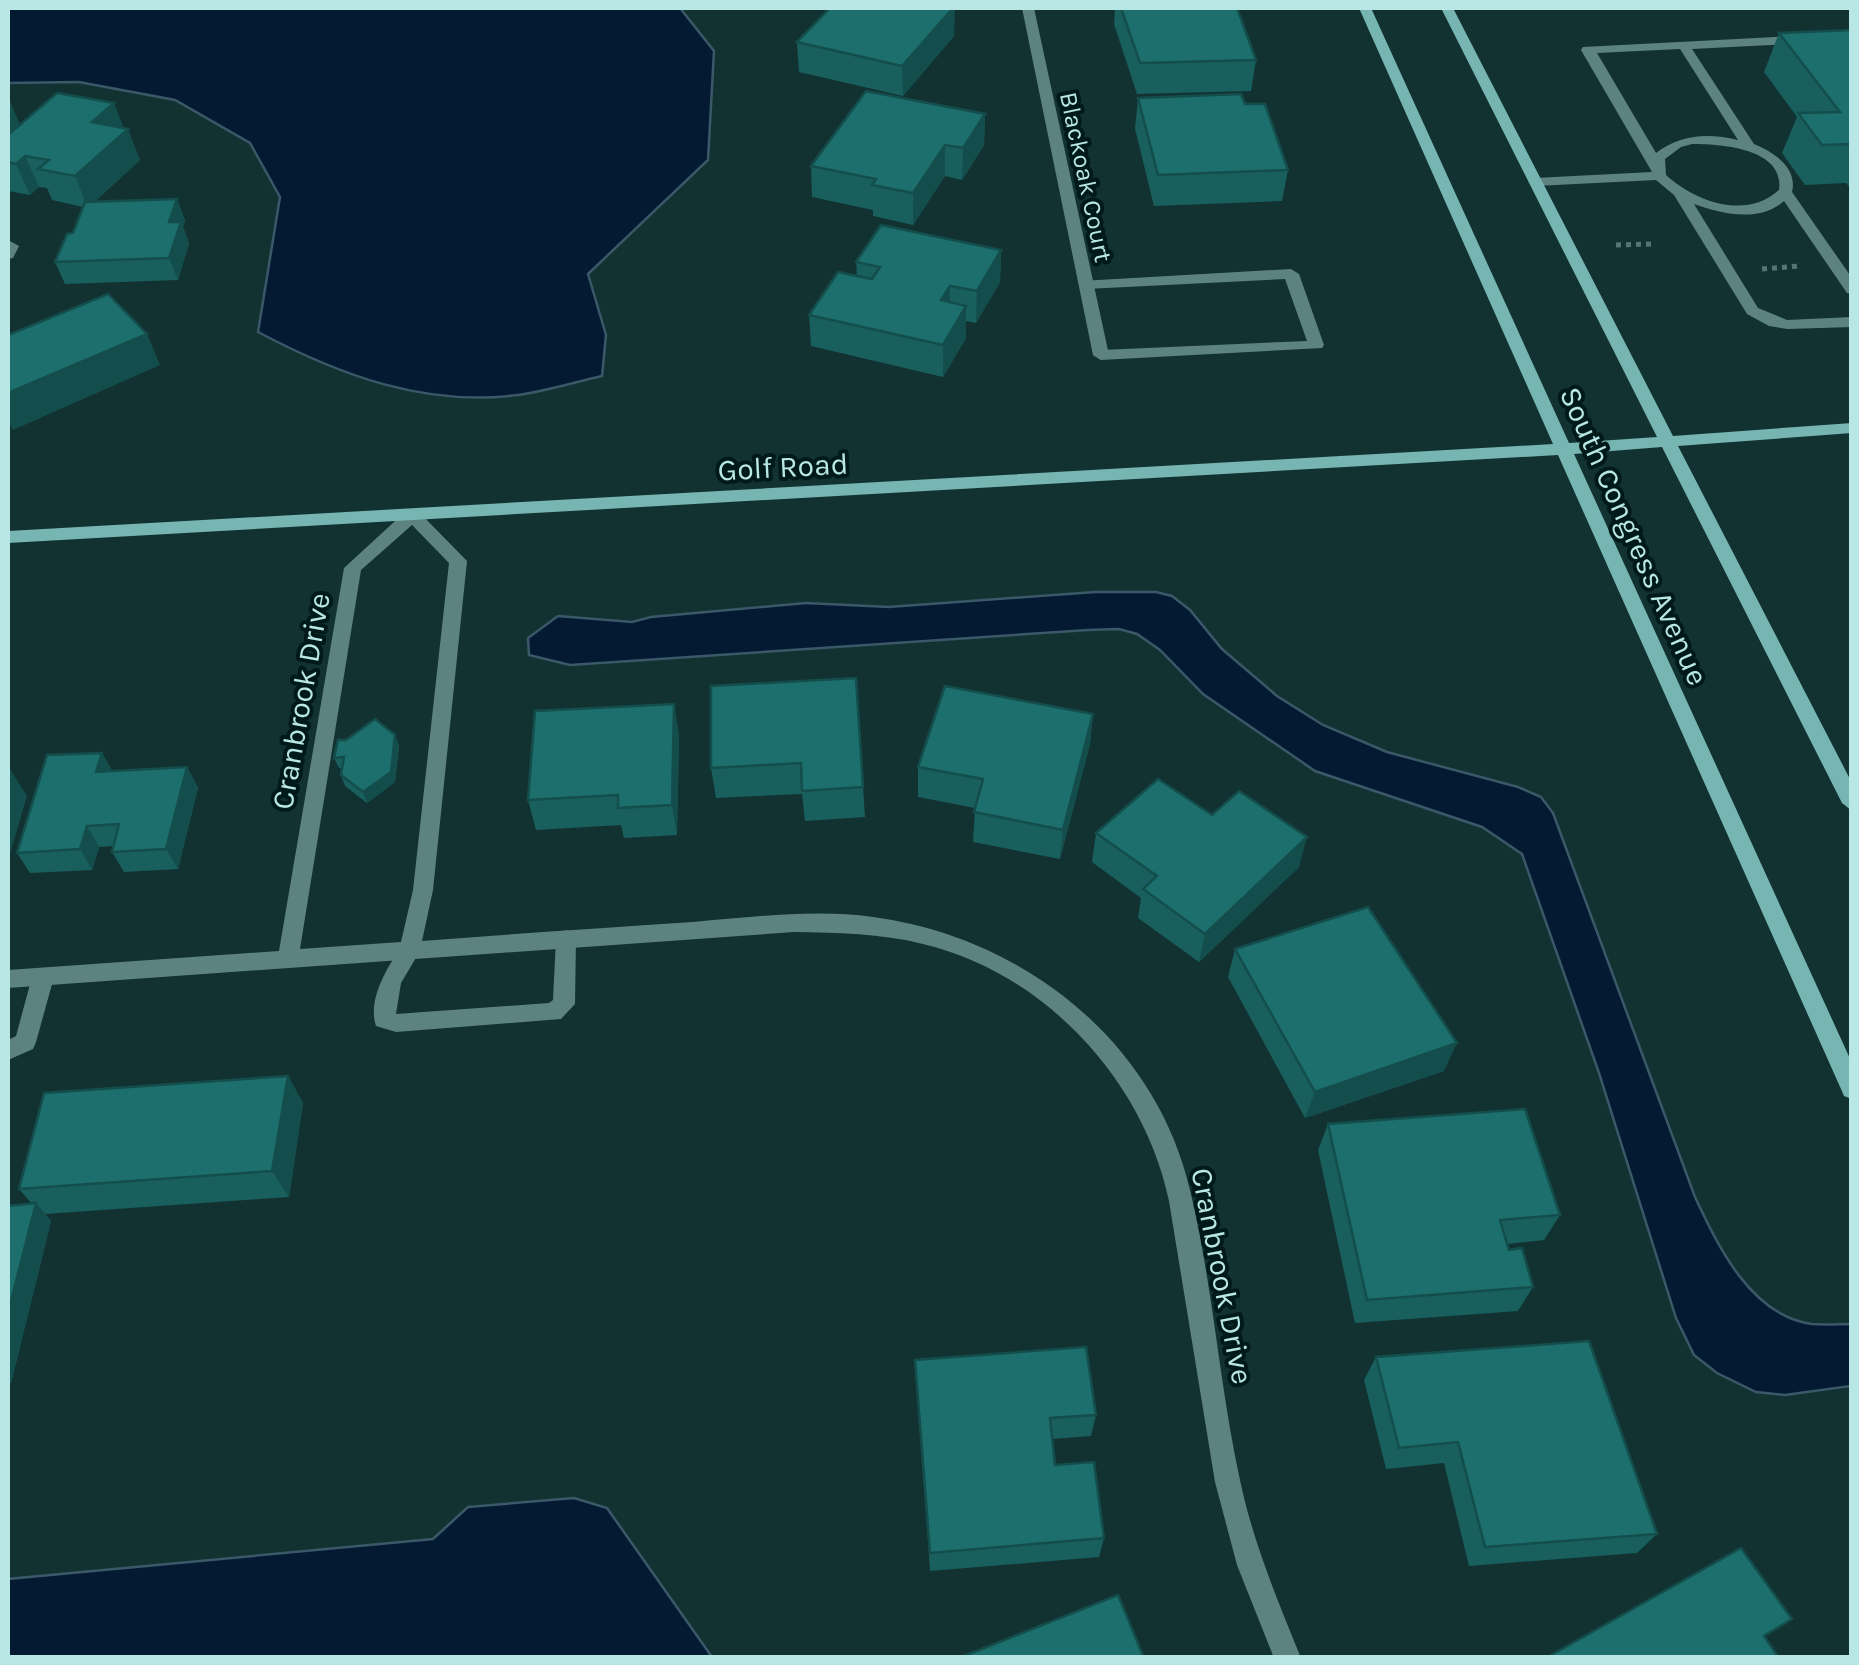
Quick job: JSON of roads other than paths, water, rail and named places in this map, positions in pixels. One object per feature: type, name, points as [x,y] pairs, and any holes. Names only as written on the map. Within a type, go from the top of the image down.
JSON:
[{"type":"main road","name":"South Congress Avenue","points":[[1365,8],[1852,1089]]},
{"type":"main road","points":[[1447,8],[1852,802]]},
{"type":"main road","name":"Golf Road","points":[[8,537],[1562,449],[1852,428]]},
{"type":"street","name":"Blackoak Court","points":[[1028,8],[1086,284],[1101,355],[1316,344],[1291,274],[1086,284]]},
{"type":"street","points":[[1852,37],[1588,50],[1658,170],[1681,195],[1752,311],[1767,322],[1788,326],[1852,322]]},
{"type":"street","points":[[1684,46],[1750,148]]},
{"type":"street","points":[[1658,170],[1664,150],[1692,140],[1750,148],[1779,166],[1786,176],[1785,192],[1852,290]]},
{"type":"street","points":[[1535,182],[1658,170]]},
{"type":"street","points":[[1681,195],[1734,210],[1772,204],[1785,192]]},
{"type":"street","points":[[8,244],[12,246],[8,255]]},
{"type":"street","points":[[412,515],[458,562],[423,890],[409,952],[392,982],[384,1018],[396,1023],[554,1012],[564,1004],[566,940]]},
{"type":"street","name":"Cranbrook Drive","points":[[288,960],[353,568],[412,515]]},
{"type":"street","name":"Cranbrook Drive","points":[[8,980],[794,923],[876,926],[954,944],[992,960],[1043,990],[1089,1028],[1138,1092],[1172,1166],[1242,1535],[1288,1658]]},
{"type":"street","points":[[8,1051],[25,1042],[42,977]]},
{"type":"water","points":[[8,8],[680,8],[714,51],[708,160],[588,274],[606,335],[602,376],[518,395],[483,398],[416,392],[351,374],[258,332],[280,197],[250,143],[175,100],[79,82],[8,83]]},
{"type":"water","points":[[1095,592],[1156,592],[1172,596],[1190,610],[1222,649],[1277,696],[1323,725],[1387,752],[1518,787],[1541,797],[1553,813],[1695,1197],[1714,1236],[1739,1276],[1771,1308],[1812,1324],[1851,1324],[1851,1386],[1785,1395],[1756,1392],[1717,1373],[1694,1355],[1676,1318],[1599,1073],[1522,854],[1482,827],[1315,771],[1203,694],[1160,650],[1137,634],[1119,629],[1088,630],[570,665],[529,655],[528,638],[558,616],[632,622],[806,603],[889,607]]},
{"type":"water","points":[[574,1498],[607,1508],[712,1657],[8,1657],[8,1579],[433,1539],[468,1507]]}]
